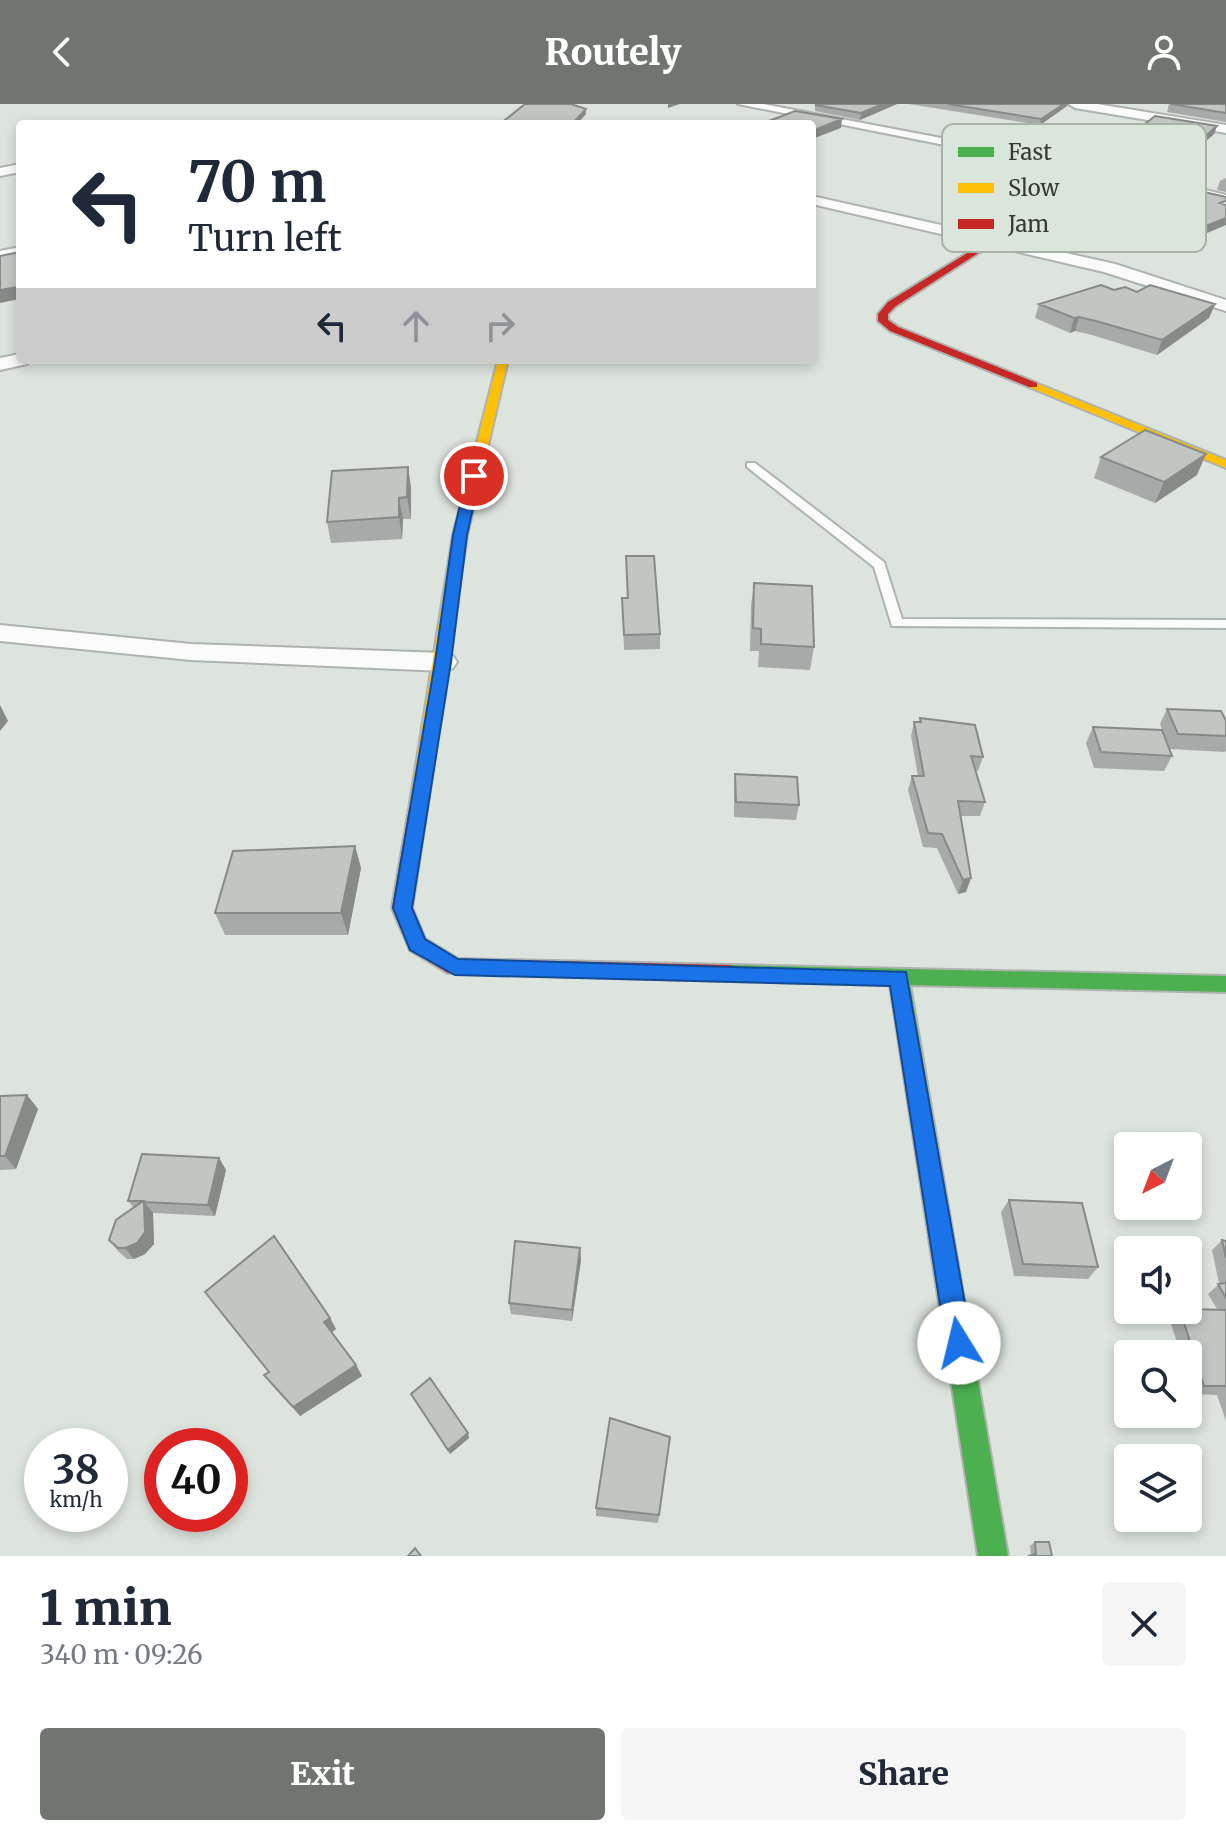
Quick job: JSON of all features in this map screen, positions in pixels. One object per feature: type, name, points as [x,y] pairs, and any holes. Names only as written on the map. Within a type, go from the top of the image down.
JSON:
[{"type":"street","points":[[744,104],[942,142]]},
{"type":"street","points":[[1075,104],[1196,124]]},
{"type":"street","points":[[1206,126],[1226,129]]},
{"type":"street","points":[[1206,195],[1226,200]]},
{"type":"street","points":[[816,201],[942,229]]},
{"type":"street","points":[[975,252],[892,304],[883,314],[883,321],[908,335],[1226,464]]},
{"type":"street","points":[[1040,252],[1109,268],[1226,306]]},
{"type":"street","points":[[502,364],[460,535],[443,662],[402,908],[417,944],[455,967],[1226,984]]},
{"type":"street","points":[[0,633],[191,652],[443,662]]},
{"type":"street","points":[[899,978],[993,1556]]},
{"type":"lane","points":[[751,465],[880,565],[897,623],[1226,624]]},
{"type":"building","points":[[525,104],[571,104],[586,109],[576,120],[505,120]]},
{"type":"building","points":[[883,104],[861,113],[815,105]]},
{"type":"building","points":[[948,104],[1064,104],[1041,119]]},
{"type":"building","points":[[1171,104],[1226,104],[1226,113]]},
{"type":"building","points":[[795,111],[842,119],[816,129],[816,120],[771,120]]},
{"type":"building","points":[[1155,116],[1205,124],[1145,124]]},
{"type":"building","points":[[1206,124],[1217,126],[1206,136]]},
{"type":"building","points":[[1206,192],[1226,197],[1226,201],[1220,203],[1226,205],[1226,218],[1206,226]]},
{"type":"building","points":[[16,253],[16,287],[0,290],[0,256]]},
{"type":"building","points":[[1101,285],[1114,290],[1125,287],[1137,292],[1150,285],[1215,304],[1162,340],[1096,321],[1074,318],[1039,304]]},
{"type":"building","points":[[1145,430],[1206,454],[1164,482],[1101,457]]},
{"type":"building","points":[[408,467],[407,497],[399,498],[399,517],[327,522],[332,471]]},
{"type":"building","points":[[626,556],[654,556],[660,634],[624,635],[622,598],[628,598]]},
{"type":"building","points":[[754,583],[812,586],[814,647],[761,644],[761,629],[753,628]]},
{"type":"building","points":[[1167,709],[1221,711],[1226,721],[1226,736],[1178,734]]},
{"type":"building","points":[[920,718],[975,725],[983,757],[971,756],[985,802],[958,801],[971,878],[963,880],[942,834],[928,833],[912,776],[924,776],[914,722],[921,722]]},
{"type":"building","points":[[1093,727],[1162,730],[1172,756],[1101,752]]},
{"type":"building","points":[[735,774],[797,777],[799,805],[736,802]]},
{"type":"building","points":[[355,846],[341,913],[215,913],[233,851]]},
{"type":"building","points":[[27,1095],[5,1156],[0,1156],[0,1096]]},
{"type":"building","points":[[142,1154],[219,1158],[208,1205],[144,1202],[145,1232],[137,1243],[118,1248],[109,1240],[116,1220],[143,1201],[128,1201]]},
{"type":"building","points":[[1009,1200],[1082,1203],[1098,1267],[1023,1264]]},
{"type":"building","points":[[274,1236],[330,1318],[324,1322],[356,1365],[293,1407],[264,1375],[269,1372],[205,1292]]},
{"type":"building","points":[[515,1241],[580,1248],[572,1310],[509,1303]]},
{"type":"building","points":[[1226,1283],[1226,1298],[1218,1284]]},
{"type":"building","points":[[1202,1309],[1226,1310],[1226,1386],[1204,1386],[1202,1340],[1189,1340],[1184,1324],[1202,1324]]},
{"type":"building","points":[[430,1378],[468,1433],[448,1450],[411,1394]]},
{"type":"building","points":[[610,1418],[670,1437],[659,1515],[596,1508]]},
{"type":"building","points":[[1035,1542],[1049,1542],[1052,1556],[1028,1556],[1036,1554]]},
{"type":"building","points":[[415,1548],[421,1556],[408,1556]]},
{"type":"traffic: fast","points":[[729,973],[1226,984]]},
{"type":"traffic: fast","points":[[899,978],[993,1556]]},
{"type":"traffic: slow","points":[[418,809],[460,535],[502,364]]},
{"type":"traffic: slow","points":[[1033,385],[1226,464]]},
{"type":"traffic: jam","points":[[975,252],[892,304],[883,314],[883,321],[894,329],[1033,385]]},
{"type":"traffic: jam","points":[[418,809],[402,908],[417,944],[455,967],[729,973]]},
{"type":"route","points":[[474,476],[460,535],[443,662],[402,908],[417,944],[455,967],[899,978],[959,1343]]}]
